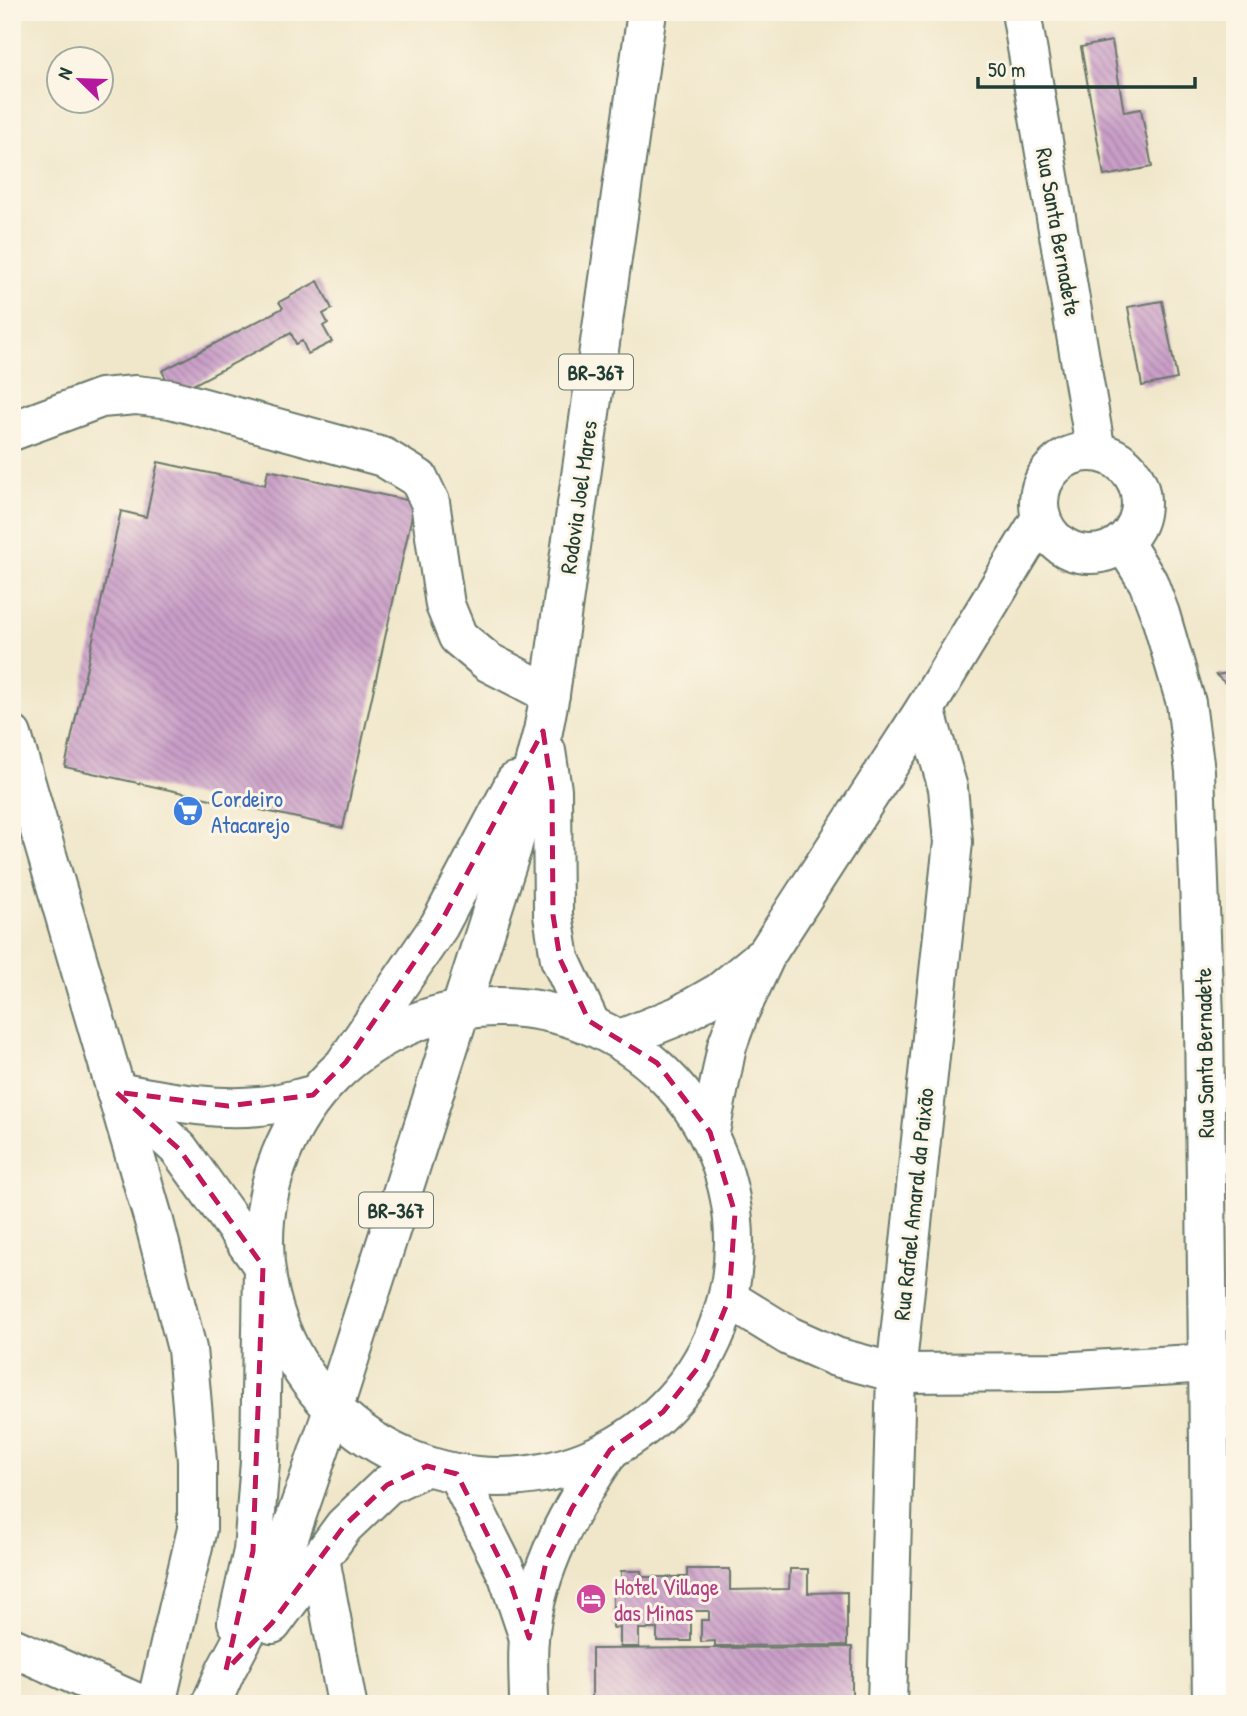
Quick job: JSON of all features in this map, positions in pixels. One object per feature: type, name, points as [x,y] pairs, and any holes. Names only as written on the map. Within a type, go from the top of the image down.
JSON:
[{"type":"main road","name":"Rodovia Joel Mares","points":[[543,731],[647,12]]},
{"type":"main road","name":"Rua Santa Bernadete","points":[[1021,12],[1096,452]]},
{"type":"main road","points":[[12,430],[101,398],[136,395],[171,400],[383,457],[419,479],[430,502],[445,605],[458,637],[488,662],[550,694]]},
{"type":"main road","points":[[1096,452],[1112,457],[1126,467],[1136,480],[1140,513],[1134,529],[1123,542],[1109,551],[1092,555],[1075,553],[1060,545],[1048,533],[1041,518],[1038,501],[1042,484],[1051,470],[1064,459],[1079,453],[1096,452]]},
{"type":"main road","points":[[710,1132],[727,1046],[767,953],[925,709],[1041,518]]},
{"type":"main road","name":"Rua Santa Bernadete","points":[[1123,542],[1148,582],[1160,614],[1186,703],[1195,771],[1204,1018],[1212,1704]]},
{"type":"main road","name":"Rua Rafael Amaral da Paixão","points":[[887,1704],[896,1373],[953,842],[948,788],[925,709]]},
{"type":"main road","points":[[543,731],[552,790],[553,915],[560,959],[589,1021]]},
{"type":"main road","points":[[219,1687],[253,1551],[260,1461],[262,1266],[271,1176],[313,1095],[346,1062],[439,926],[543,731]]},
{"type":"main road","name":"BR-367","points":[[219,1687],[275,1578],[332,1410],[512,848],[543,731]]},
{"type":"main road","points":[[12,735],[154,1222],[187,1349],[197,1461],[197,1529],[156,1704]]},
{"type":"main road","points":[[623,1038],[678,1016],[720,992],[767,953]]},
{"type":"main road","points":[[116,1092],[179,1149],[262,1266],[274,1319],[298,1368],[332,1410],[377,1444],[442,1470],[509,1478],[561,1470],[610,1450],[663,1412],[704,1360],[729,1299],[735,1213],[710,1132],[687,1095],[657,1063],[623,1038],[589,1021],[525,1005],[460,1011],[399,1029],[346,1062]]},
{"type":"main road","points":[[116,1092],[183,1103],[259,1107],[313,1095]]},
{"type":"main road","points":[[729,1299],[789,1336],[836,1357],[896,1373],[1058,1372],[1210,1363]]},
{"type":"main road","points":[[529,1704],[529,1638],[546,1562],[572,1508],[610,1450]]},
{"type":"main road","points":[[219,1687],[272,1623],[344,1527],[387,1485],[442,1470]]},
{"type":"main road","points":[[442,1470],[508,1576],[529,1638]]},
{"type":"main road","points":[[320,1558],[347,1704]]},
{"type":"main road","points":[[12,1647],[140,1704]]},
{"type":"highlighted area","points":[[543,731],[552,790],[553,915],[560,959],[589,1021],[657,1063],[710,1132],[735,1213],[729,1299],[704,1360],[663,1412],[610,1450],[572,1508],[546,1562],[529,1638],[508,1576],[457,1474],[427,1466],[387,1485],[344,1526],[272,1623],[226,1670],[253,1551],[263,1266],[179,1149],[116,1092],[228,1106],[313,1095],[346,1062],[439,926]]},
{"type":"building","points":[[1112,41],[1124,112],[1141,109],[1152,167],[1104,176],[1081,47]]},
{"type":"building","points":[[318,281],[332,309],[323,314],[328,323],[323,326],[332,342],[308,354],[302,341],[296,344],[291,333],[174,395],[162,371],[283,308],[279,302]]},
{"type":"building","points":[[1162,301],[1177,379],[1142,386],[1128,307]]},
{"type":"building","points":[[158,462],[265,485],[268,470],[415,502],[343,828],[65,767],[121,511],[146,517]]},
{"type":"building","points":[[1235,672],[1235,692],[1216,675]]},
{"type":"building","points":[[687,1569],[730,1569],[730,1590],[789,1589],[790,1569],[808,1569],[808,1593],[847,1592],[847,1645],[715,1646],[715,1641],[701,1642],[701,1620],[709,1620],[709,1611],[691,1611],[691,1641],[657,1641],[657,1629],[639,1629],[639,1647],[620,1647],[620,1627],[613,1628],[613,1589],[621,1589],[621,1571],[641,1571],[642,1577],[687,1577]]},
{"type":"building","points":[[852,1647],[852,1704],[592,1704],[592,1649]]},
{"type":"place","name":"Cordeiro Atacarejo","points":[[188,811]]},
{"type":"place","name":"Hotel Village das Minas","points":[[591,1599]]}]
